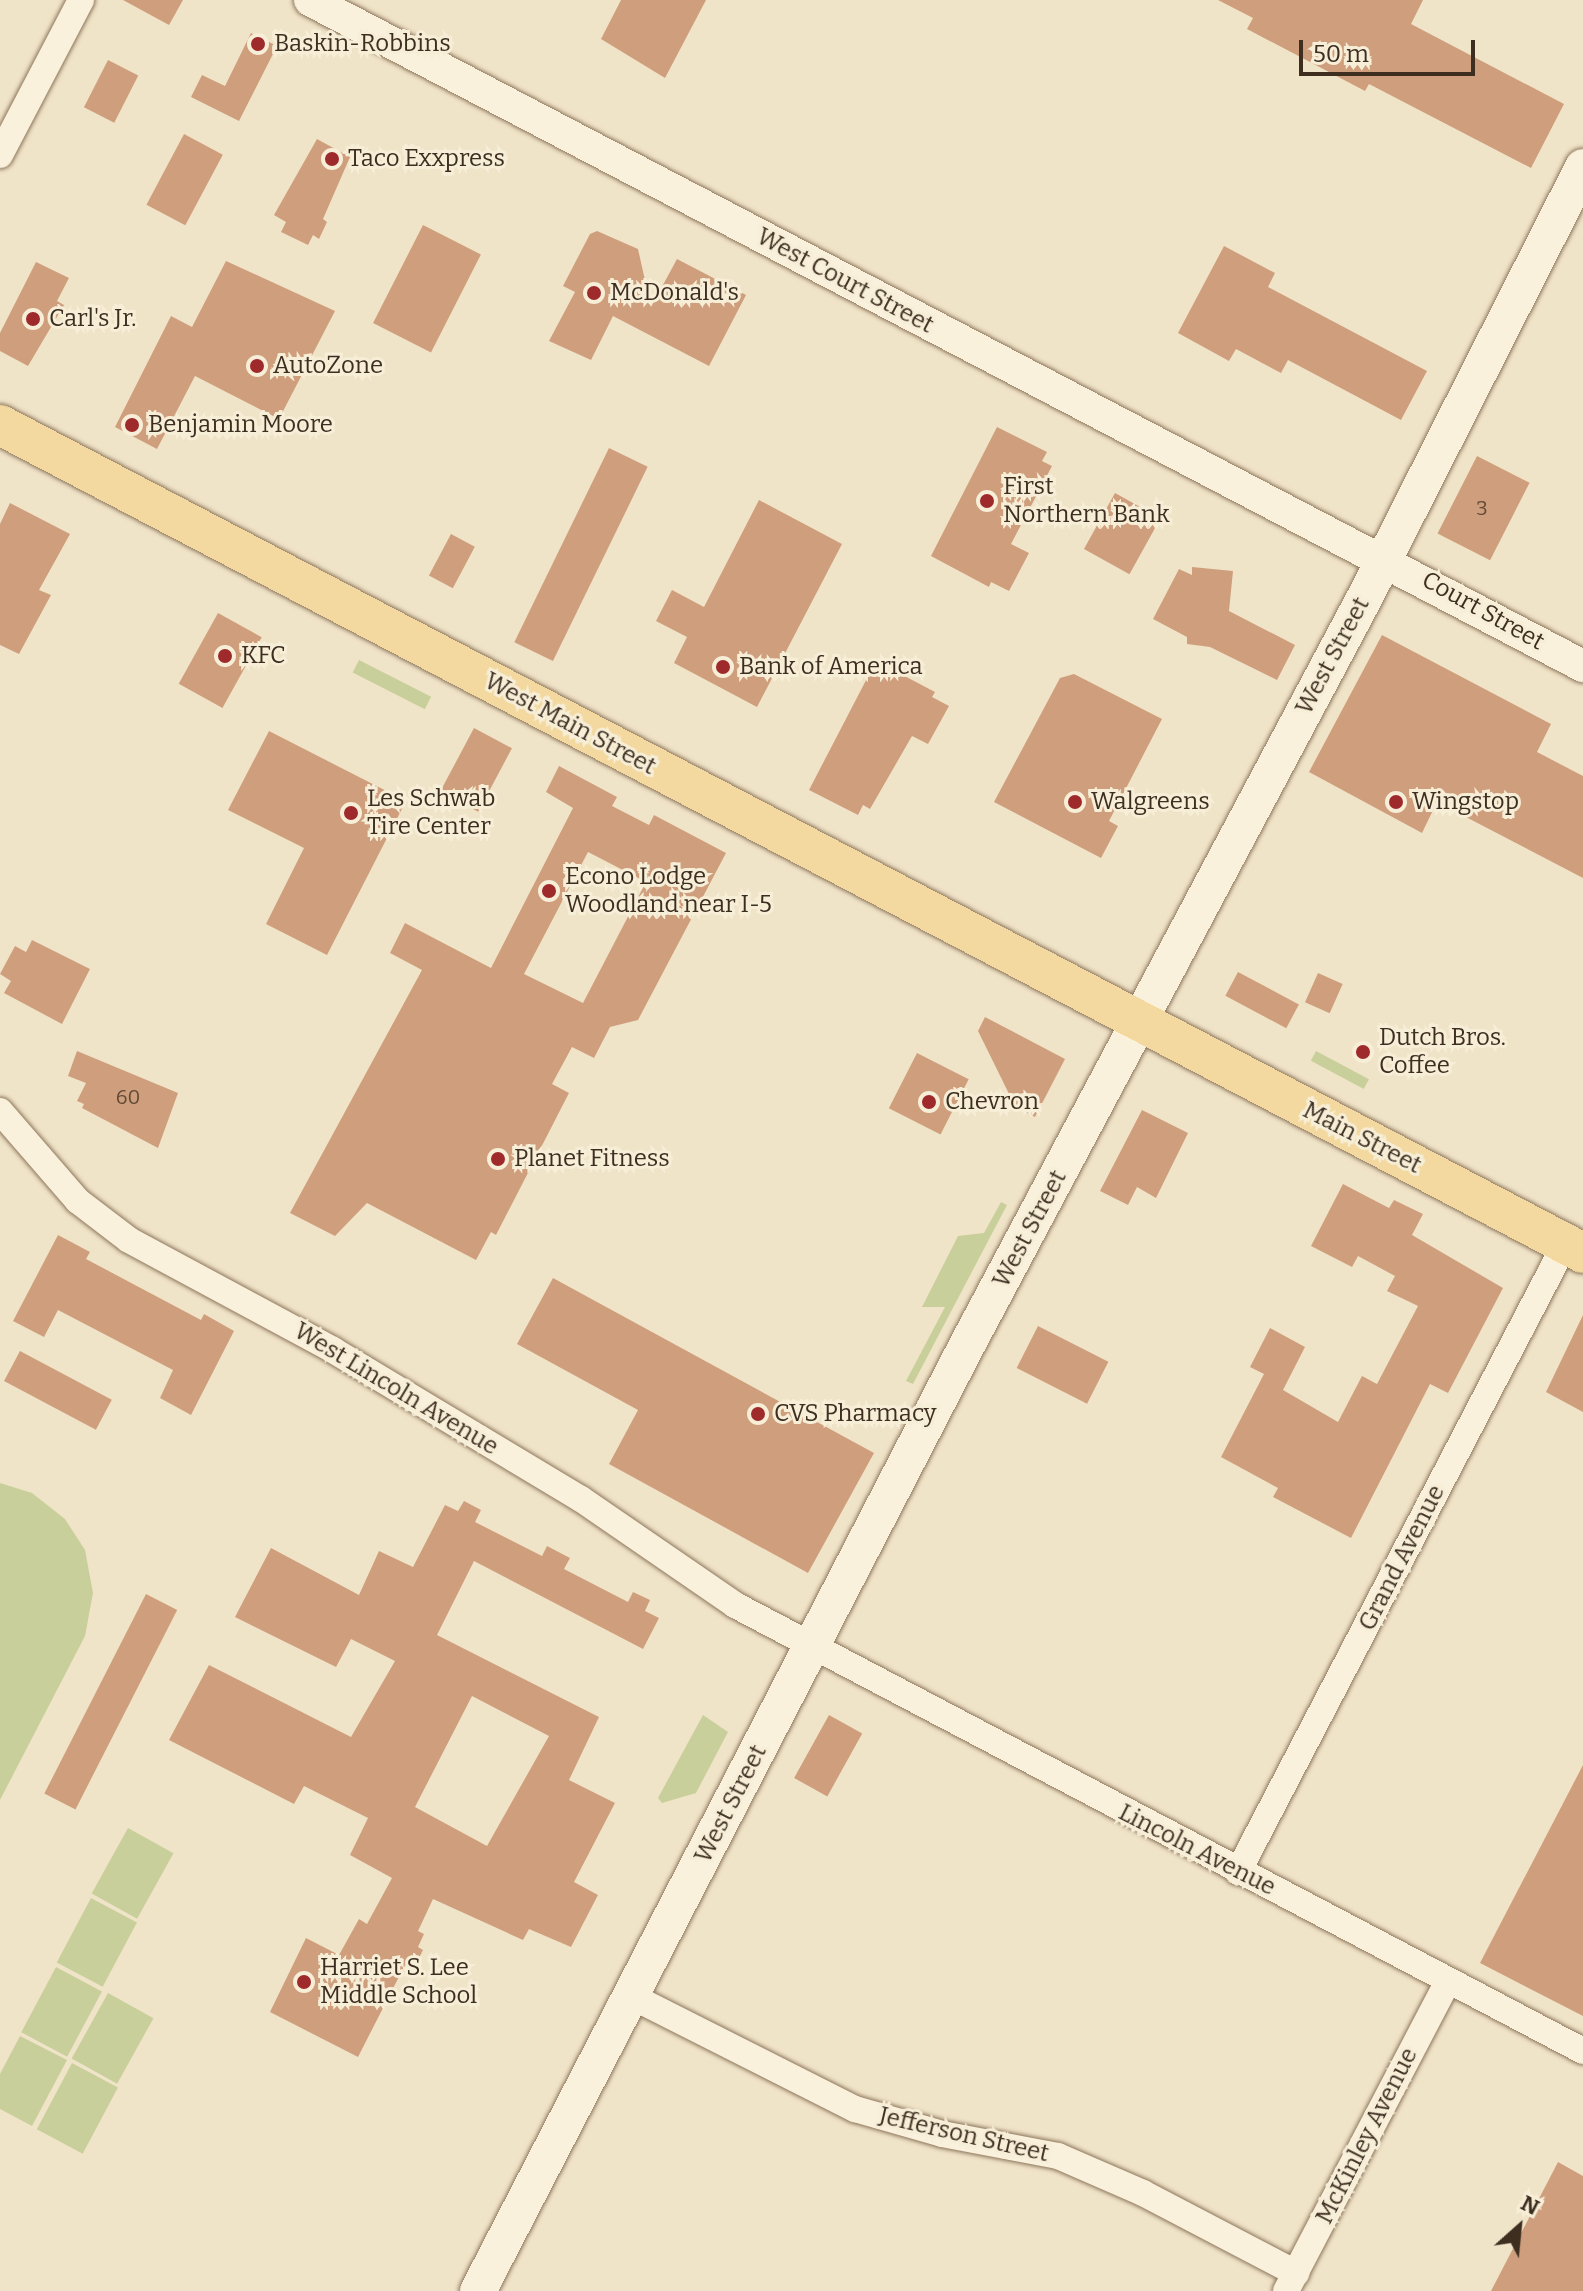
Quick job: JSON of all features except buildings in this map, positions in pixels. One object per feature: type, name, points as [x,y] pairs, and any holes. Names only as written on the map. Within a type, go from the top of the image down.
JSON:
[{"type":"main road","name":"West Street","points":[[484,2289],[811,1649],[1382,559],[1583,167]]},
{"type":"main road","name":"West Main Street","points":[[0,425],[1140,1023]]},
{"type":"main road","name":"Main Street","points":[[1140,1023],[1574,1248]]},
{"type":"street","points":[[0,155],[81,0]]},
{"type":"street","name":"West Court Street","points":[[310,0],[1382,559]]},
{"type":"street","name":"Court Street","points":[[1382,559],[1583,666]]},
{"type":"street","name":"West Lincoln Avenue","points":[[0,1111],[78,1201],[129,1240],[333,1350],[641,1536],[735,1605],[811,1649]]},
{"type":"street","name":"Grand Avenue","points":[[1238,1872],[1574,1248]]},
{"type":"street","name":"Lincoln Avenue","points":[[811,1649],[1583,2051]]},
{"type":"street","name":"McKinley Avenue","points":[[1291,2282],[1448,1981]]},
{"type":"street","name":"Jefferson Street","points":[[633,1997],[855,2109],[942,2134],[1058,2156],[1143,2193],[1291,2282]]},
{"type":"green space","points":[[359,660],[431,697],[425,709],[353,672]]},
{"type":"green space","points":[[1316,1051],[1369,1079],[1364,1089],[1311,1061]]},
{"type":"green space","points":[[1001,1202],[1007,1205],[913,1384],[906,1381],[945,1307],[922,1307],[958,1236],[984,1233]]},
{"type":"green space","points":[[0,1483],[32,1493],[65,1519],[85,1550],[93,1593],[85,1636],[0,1800]]},
{"type":"green space","points":[[703,1715],[728,1732],[696,1793],[662,1803],[658,1798]]},
{"type":"green space","points":[[128,1828],[173,1853],[137,1919],[92,1894]]},
{"type":"green space","points":[[91,1898],[137,1922],[103,1987],[57,1962]]},
{"type":"green space","points":[[56,1967],[102,1991],[67,2057],[21,2032]]},
{"type":"green space","points":[[108,1993],[153,2018],[117,2084],[72,2059]]},
{"type":"green space","points":[[20,2036],[67,2060],[32,2126],[0,2109],[0,2074]]},
{"type":"green space","points":[[72,2063],[118,2087],[83,2154],[37,2129]]},
{"type":"place","name":"Baskin-Robbins","points":[[258,44]]},
{"type":"place","name":"Taco Exxpress","points":[[332,159]]},
{"type":"place","name":"McDonald's","points":[[594,293]]},
{"type":"place","name":"Carl's Jr.","points":[[33,319]]},
{"type":"place","name":"AutoZone","points":[[257,366]]},
{"type":"place","name":"Benjamin Moore","points":[[132,425]]},
{"type":"place","name":"First Northern Bank","points":[[987,501]]},
{"type":"place","name":"KFC","points":[[225,656]]},
{"type":"place","name":"Bank of America","points":[[723,667]]},
{"type":"place","name":"Walgreens","points":[[1075,802]]},
{"type":"place","name":"Wingstop","points":[[1396,802]]},
{"type":"place","name":"Les Schwab Tire Center","points":[[351,813]]},
{"type":"place","name":"Econo Lodge Woodland near I-5","points":[[549,891]]},
{"type":"place","name":"Dutch Bros. Coffee","points":[[1363,1052]]},
{"type":"place","name":"Chevron","points":[[929,1102]]},
{"type":"place","name":"Planet Fitness","points":[[498,1159]]},
{"type":"place","name":"CVS Pharmacy","points":[[758,1414]]},
{"type":"place","name":"Harriet S. Lee Middle School","points":[[304,1982]]}]
